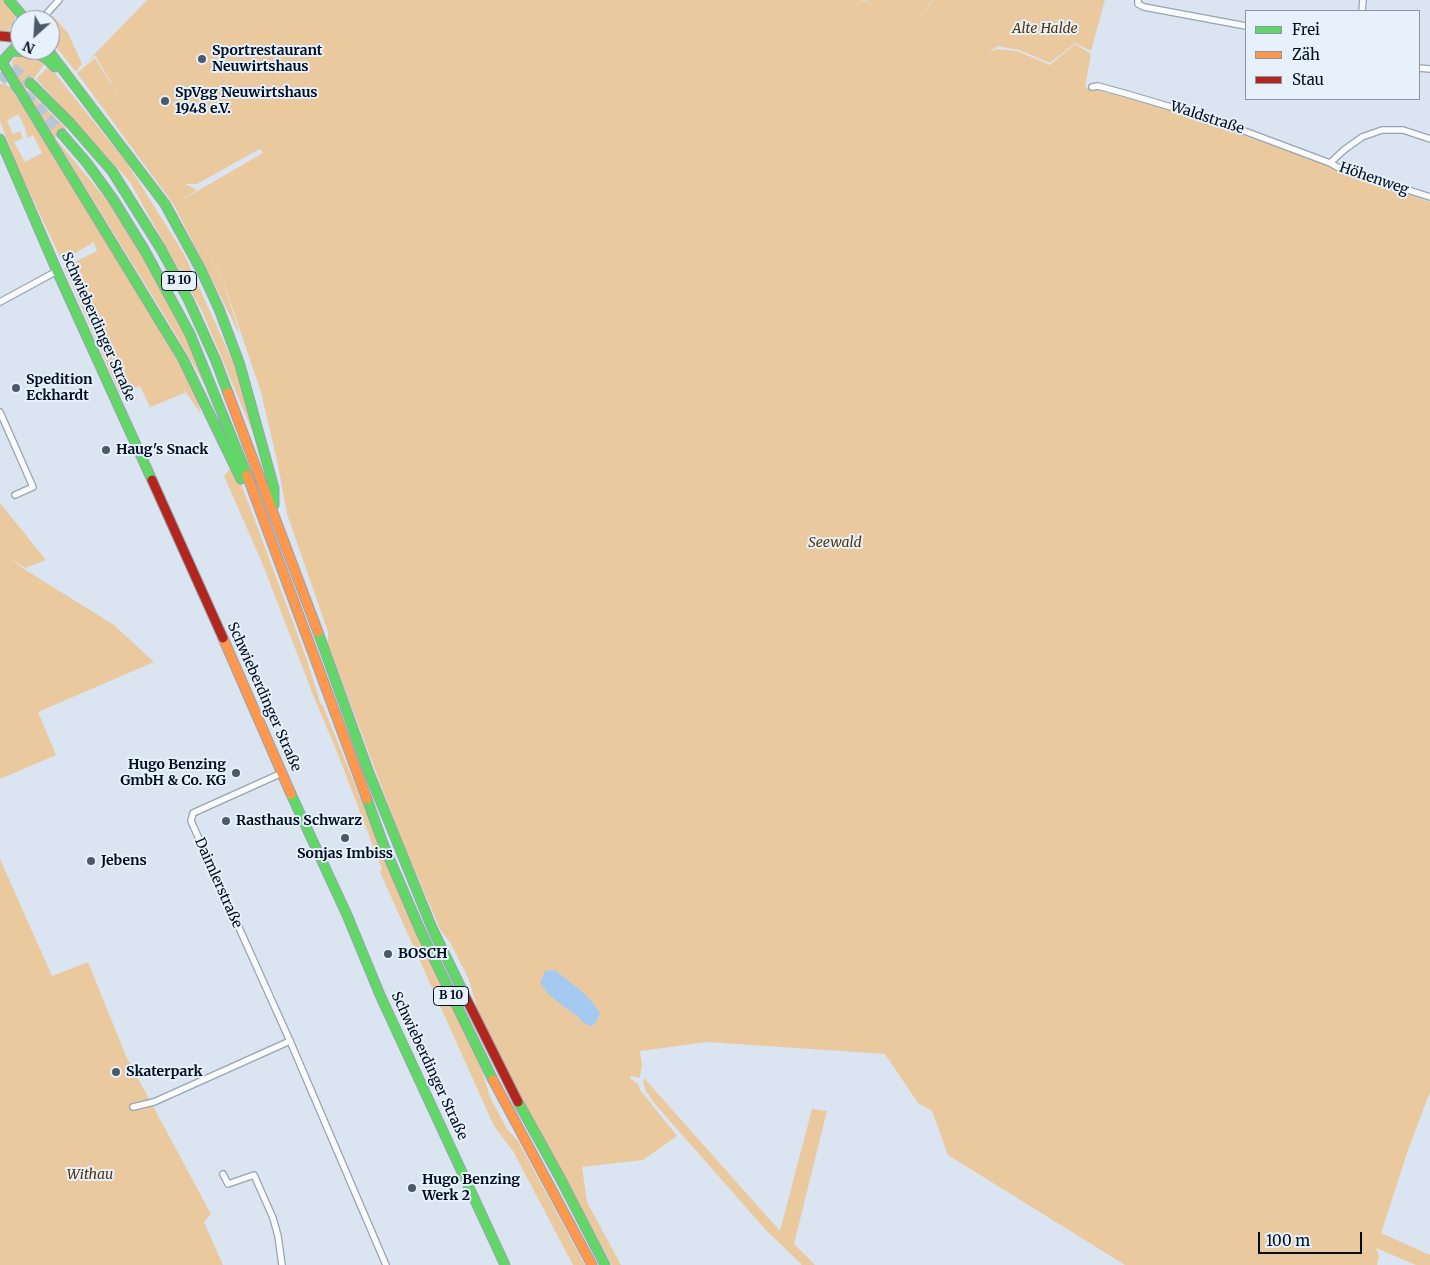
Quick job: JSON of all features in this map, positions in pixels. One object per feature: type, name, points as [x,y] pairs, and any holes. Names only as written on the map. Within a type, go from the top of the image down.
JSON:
[{"type":"main road","points":[[9,0],[18,10]]},
{"type":"main road","points":[[1,62],[10,53]]},
{"type":"main road","name":"B 10","points":[[47,60],[62,76],[72,80]]},
{"type":"main road","name":"B 10","points":[[56,60],[123,145],[165,204],[190,247],[212,291],[237,355],[252,404],[274,488],[274,512]]},
{"type":"main road","name":"B 10","points":[[1,62],[183,359],[220,432],[257,519],[270,537]]},
{"type":"main road","points":[[3,82],[9,83],[18,89]]},
{"type":"main road","name":"B 10","points":[[30,83],[70,123],[112,171],[161,249],[189,301],[216,361],[274,512],[369,772],[432,928],[512,1092],[559,1176],[605,1265]]},
{"type":"main road","name":"B 10","points":[[62,134],[87,163],[113,199],[173,302],[205,369],[270,537],[384,846],[421,932],[503,1101],[592,1265]]},
{"type":"main road","name":"Schwieberdinger Straße","points":[[0,139],[57,271],[228,648],[385,1004],[505,1265]]},
{"type":"street","points":[[50,10],[59,0]]},
{"type":"street","points":[[1138,0],[1138,4],[1144,7],[1245,26]]},
{"type":"street","name":"Waldstraße","points":[[1092,87],[1098,86],[1177,108],[1261,136],[1319,159]]},
{"type":"street","points":[[1330,163],[1362,137],[1382,130],[1403,130],[1430,139]]},
{"type":"street","name":"Höhenweg","points":[[1319,159],[1341,169],[1430,197]]},
{"type":"street","points":[[0,302],[57,271]]},
{"type":"street","points":[[0,412],[33,487],[15,495]]},
{"type":"street","name":"Daimlerstraße","points":[[282,773],[193,813],[191,821],[290,1041],[386,1265]]},
{"type":"street","points":[[133,1107],[149,1104],[290,1041]]},
{"type":"street","points":[[223,1174],[228,1184],[254,1175],[273,1218],[278,1236],[282,1265]]},
{"type":"green space","points":[[0,0],[4,0],[12,10],[10,28],[7,34],[0,32]]},
{"type":"green space","name":"Seewald","points":[[147,0],[861,0],[874,5],[864,0],[932,0],[919,21],[933,0],[1105,0],[1091,51],[1075,43],[1050,63],[1019,50],[998,46],[988,52],[997,49],[1017,51],[1050,65],[1075,44],[1091,54],[1085,87],[1176,111],[1430,202],[1430,1092],[1408,1150],[1381,1233],[1430,1255],[1430,1265],[1416,1265],[1376,1248],[1379,1256],[1377,1265],[1125,1265],[948,1155],[932,1111],[918,1103],[885,1054],[707,1042],[640,1051],[642,1066],[640,1076],[639,1078],[631,1076],[630,1078],[638,1084],[640,1090],[677,1136],[643,1160],[582,1167],[587,1202],[621,1265],[612,1265],[517,1089],[479,1014],[469,980],[450,942],[441,931],[400,836],[328,644],[328,632],[287,514],[261,392],[224,283],[188,210],[224,284],[240,335],[174,205],[77,73],[95,58],[120,98],[95,55],[84,65]],"holes":[[[260,149],[263,153],[182,200],[197,190],[185,184],[197,184]]]},
{"type":"green space","points":[[60,24],[68,33],[82,64],[76,72],[60,52]]},
{"type":"green space","points":[[43,60],[46,62],[26,89],[66,128],[54,139],[13,73],[12,61]]},
{"type":"green space","points":[[49,66],[127,163],[184,254],[237,371],[259,447],[202,311],[130,182],[36,79]]},
{"type":"green space","points":[[0,84],[4,84],[10,87],[111,248],[195,390],[201,414],[183,388],[185,393],[150,407],[140,386],[120,394],[64,267],[97,251],[94,242],[62,261],[17,166],[0,121]],"holes":[[[18,114],[28,138],[33,135],[42,153],[25,162],[14,142],[23,138],[20,131],[13,134],[7,121]]]},
{"type":"green space","points":[[56,139],[114,209],[156,276],[219,409],[166,318]]},
{"type":"green space","points":[[231,468],[237,474],[254,518],[307,660],[320,702],[390,870],[481,1067],[490,1097],[507,1129],[518,1141],[585,1265],[573,1265],[513,1151],[494,1126],[380,872],[382,869],[335,747],[263,565],[224,476]]},
{"type":"green space","points":[[0,503],[46,560],[25,568],[9,557],[24,569],[114,625],[154,662],[38,712],[56,755],[0,779]]},
{"type":"green space","name":"Withau","points":[[0,859],[52,976],[88,962],[126,1056],[211,1214],[204,1222],[223,1265],[0,1265]]},
{"type":"green space","points":[[644,1078],[780,1231],[812,1109],[827,1111],[794,1244],[815,1265],[802,1265],[765,1229],[655,1104],[646,1091],[643,1082]]},
{"type":"water","points":[[555,970],[585,994],[600,1012],[597,1021],[592,1026],[585,1024],[549,995],[540,983],[545,971]]},
{"type":"tunnel","points":[[0,57],[30,83]]},
{"type":"tunnel","points":[[0,73],[34,103],[62,134]]},
{"type":"traffic: fast","points":[[9,0],[18,10]]},
{"type":"traffic: fast","points":[[0,64],[10,53]]},
{"type":"traffic: fast","points":[[48,60],[55,67]]},
{"type":"traffic: fast","points":[[56,60],[165,204],[201,270],[219,309],[240,365],[274,488],[274,505]]},
{"type":"traffic: fast","points":[[2,62],[183,359],[241,479]]},
{"type":"traffic: fast","points":[[30,83],[70,123],[112,171],[161,249],[189,301],[228,393]]},
{"type":"traffic: fast","points":[[62,134],[87,163],[113,199],[145,251],[190,334],[247,475]]},
{"type":"traffic: fast","points":[[0,139],[57,271],[152,480]]},
{"type":"traffic: fast","points":[[318,632],[369,773],[432,928],[465,996]]},
{"type":"traffic: fast","points":[[291,794],[347,915],[380,995],[505,1265]]},
{"type":"traffic: fast","points":[[367,799],[384,846],[421,932],[493,1080]]},
{"type":"traffic: fast","points":[[518,1102],[605,1265]]},
{"type":"traffic: slow","points":[[228,393],[318,632]]},
{"type":"traffic: slow","points":[[247,475],[367,799]]},
{"type":"traffic: slow","points":[[223,638],[291,794]]},
{"type":"traffic: slow","points":[[493,1080],[592,1265]]},
{"type":"traffic: jam","points":[[0,36],[10,37]]},
{"type":"traffic: jam","points":[[152,480],[223,638]]},
{"type":"traffic: jam","points":[[465,996],[518,1102]]},
{"type":"place","name":"Sportrestaurant Neuwirtshaus","points":[[202,59]]},
{"type":"place","name":"SpVgg Neuwirtshaus 1948 e.V.","points":[[165,101]]},
{"type":"place","name":"Spedition Eckhardt","points":[[16,388]]},
{"type":"place","name":"Haug's Snack","points":[[106,450]]},
{"type":"place","name":"Hugo Benzing GmbH & Co. KG","points":[[236,773]]},
{"type":"place","name":"Rasthaus Schwarz","points":[[226,821]]},
{"type":"place","name":"Sonjas Imbiss","points":[[345,838]]},
{"type":"place","name":"Jebens","points":[[91,861]]},
{"type":"place","name":"BOSCH","points":[[388,954]]},
{"type":"place","name":"Skaterpark","points":[[116,1072]]},
{"type":"place","name":"Hugo Benzing Werk 2","points":[[412,1188]]},
{"type":"park label","name":"Alte Halde","points":[[1045,29]]}]
